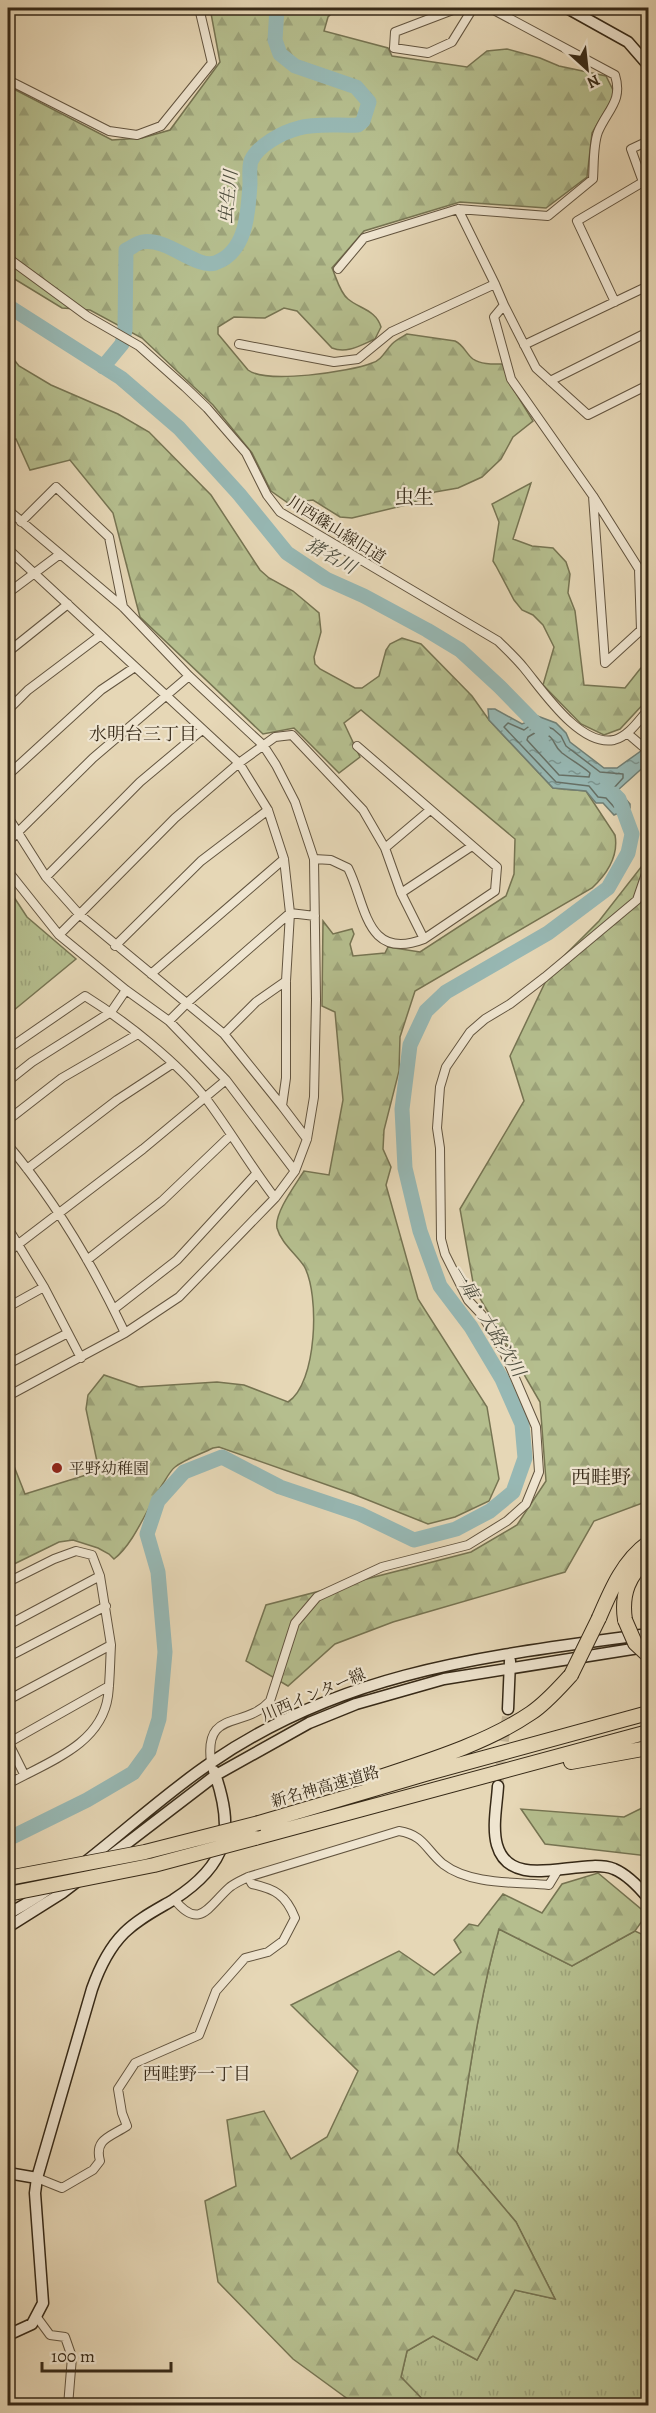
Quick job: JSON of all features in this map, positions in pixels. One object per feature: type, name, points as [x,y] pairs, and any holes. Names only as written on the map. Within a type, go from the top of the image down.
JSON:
[{"type":"highway","points":[[8,1878],[86,1864],[195,1840],[420,1764],[491,1735],[530,1714],[549,1699],[571,1675],[624,1567],[648,1544]]},
{"type":"highway","points":[[648,1557],[636,1569],[624,1591],[625,1620],[635,1642],[648,1655]]},
{"type":"highway","name":"新名神高速道路","points":[[258,1820],[648,1713]]},
{"type":"highway","name":"新名神高速道路","points":[[8,1894],[154,1866],[648,1732]]},
{"type":"highway","points":[[512,1768],[537,1770],[585,1758],[648,1748]]},
{"type":"main road","points":[[567,8],[628,42],[648,65]]},
{"type":"main road","name":"川西インター線","points":[[8,1914],[90,1857],[211,1762],[293,1715],[350,1692],[436,1667],[648,1634]]},
{"type":"main road","name":"川西インター線","points":[[8,1927],[62,1893],[216,1775],[309,1723],[356,1704],[444,1678],[648,1647]]},
{"type":"main road","points":[[508,1709],[511,1668],[509,1654]]},
{"type":"main road","points":[[8,2335],[32,2324],[43,2303],[35,2193],[37,2178],[92,1989],[100,1969],[112,1947],[124,1933],[148,1914],[201,1880],[216,1863],[226,1822],[225,1807],[211,1762]]},
{"type":"main road","points":[[498,1786],[495,1832],[500,1854],[510,1863],[533,1871],[595,1865],[613,1869],[627,1877],[648,1898]]},
{"type":"main road","points":[[8,2173],[37,2178]]},
{"type":"street","points":[[8,80],[109,131],[137,135],[161,126],[212,63],[199,8]]},
{"type":"street","points":[[458,8],[395,32],[394,48],[428,53],[452,42],[473,8]]},
{"type":"street","points":[[338,269],[364,238],[458,209],[548,216],[593,179],[597,133],[616,100],[619,88],[615,75],[490,8]]},
{"type":"street","points":[[615,302],[577,221],[644,182],[631,149],[648,141]]},
{"type":"street","points":[[458,209],[536,368],[550,381],[588,415],[648,385]]},
{"type":"street","name":"川西篠山線旧道","points":[[8,258],[87,316],[139,346],[207,408],[246,453],[267,495],[280,512],[498,641],[525,668],[544,695],[579,729],[601,741],[630,736]]},
{"type":"street","points":[[239,345],[334,362],[358,359],[391,332],[495,284]]},
{"type":"street","points":[[524,345],[648,286]]},
{"type":"street","points":[[504,305],[494,317],[511,379],[593,496],[639,570],[641,630],[605,663],[593,496]]},
{"type":"street","points":[[550,381],[648,332]]},
{"type":"street","points":[[21,522],[56,487],[109,537],[123,607]]},
{"type":"street","points":[[8,510],[123,607],[189,676],[263,745],[295,801],[314,859],[315,916],[314,1097],[307,1139],[294,1171],[275,1198],[179,1297],[125,1334],[8,1396]]},
{"type":"street","points":[[8,549],[239,763],[268,810],[284,859],[290,913],[286,981],[286,1078],[282,1106]]},
{"type":"street","points":[[8,593],[60,554]]},
{"type":"street","points":[[8,652],[68,604]]},
{"type":"street","points":[[8,710],[28,690],[101,635]]},
{"type":"street","points":[[8,775],[101,690],[135,667]]},
{"type":"street","points":[[8,842],[93,758],[189,676]]},
{"type":"street","points":[[648,710],[630,736],[648,751]]},
{"type":"street","points":[[46,877],[140,782],[202,730]]},
{"type":"street","points":[[59,935],[175,818],[263,745],[275,737],[291,735],[363,810],[385,848],[401,893],[424,939]]},
{"type":"street","points":[[314,859],[331,860],[348,868],[367,920],[377,934],[388,940],[404,944],[414,944],[424,939],[495,891],[497,867],[357,746]]},
{"type":"street","points":[[115,946],[201,861],[268,810]]},
{"type":"street","points":[[385,848],[430,810]]},
{"type":"street","points":[[8,818],[46,877],[78,914],[115,946],[188,1002],[224,1034],[307,1139]]},
{"type":"street","points":[[401,893],[472,846]]},
{"type":"street","points":[[151,974],[284,859]]},
{"type":"street","points":[[211,1762],[209,1745],[212,1733],[222,1725],[263,1709],[270,1701],[295,1623],[317,1597],[382,1567],[468,1545],[507,1521],[526,1504],[540,1472],[536,1427],[503,1350],[482,1315],[468,1300],[445,1254],[441,1239],[440,1148],[437,1128],[440,1088],[447,1066],[470,1032],[485,1019],[510,1004],[637,900],[648,868]]},
{"type":"street","points":[[8,871],[59,935],[168,1021],[226,1080],[294,1171]]},
{"type":"street","points":[[168,1021],[290,913],[315,916]]},
{"type":"street","points":[[224,1034],[255,1002],[286,981]]},
{"type":"street","points":[[8,1081],[32,1062],[111,1012],[126,990]]},
{"type":"street","points":[[8,1049],[85,996],[111,1012],[138,1034],[172,1064],[206,1099],[256,1174],[275,1198]]},
{"type":"street","points":[[8,1120],[62,1078],[138,1034]]},
{"type":"street","points":[[27,1169],[117,1100],[172,1064]]},
{"type":"street","points":[[8,1252],[143,1149],[206,1099],[226,1080]]},
{"type":"street","points":[[87,1260],[162,1201],[231,1135]]},
{"type":"street","points":[[8,1145],[27,1169],[87,1260],[125,1334]]},
{"type":"street","points":[[114,1309],[177,1260],[256,1174]]},
{"type":"street","points":[[8,1228],[44,1287],[81,1358]]},
{"type":"street","points":[[8,1307],[44,1287]]},
{"type":"street","points":[[8,1364],[68,1333]]},
{"type":"street","points":[[8,1582],[54,1559],[76,1551],[92,1556],[100,1576],[111,1646],[108,1697],[101,1718],[90,1735],[76,1747],[8,1784]]},
{"type":"street","points":[[8,1625],[100,1576]]},
{"type":"street","points":[[8,1657],[106,1606]]},
{"type":"street","points":[[8,1700],[111,1646]]},
{"type":"street","points":[[24,1774],[8,1743],[109,1686]]},
{"type":"street","points":[[174,1899],[183,1911],[192,1915],[200,1914],[209,1910],[231,1886],[248,1877],[399,1831],[418,1837],[444,1864],[461,1873],[482,1879],[549,1885],[558,1870]]},
{"type":"street","points":[[37,2178],[62,2188],[93,2170],[100,2161],[97,2150],[100,2143],[127,2127],[118,2089],[135,2063],[199,2035],[216,1990],[245,1958],[268,1952],[283,1941],[295,1918],[291,1907],[274,1889],[252,1884],[248,1877]]},
{"type":"street","points":[[36,2316],[50,2335],[65,2337],[69,2347],[72,2357],[68,2406]]},
{"type":"green space","points":[[210,8],[337,8],[328,17],[324,31],[388,48],[392,56],[467,67],[487,51],[507,49],[559,66],[606,76],[615,94],[592,133],[587,177],[546,208],[460,202],[364,231],[332,268],[345,296],[372,313],[379,321],[381,327],[375,339],[349,349],[332,348],[297,311],[284,308],[265,318],[234,317],[218,327],[218,334],[248,370],[272,376],[328,373],[372,363],[407,334],[455,341],[477,361],[503,364],[509,382],[533,421],[513,437],[501,459],[482,477],[458,488],[435,492],[410,504],[352,518],[340,517],[313,500],[288,503],[271,491],[252,453],[213,405],[142,338],[90,310],[62,308],[8,275],[8,86],[112,140],[142,138],[170,130],[220,62]]},
{"type":"green space","points":[[8,352],[19,366],[51,385],[118,414],[149,432],[211,495],[260,570],[269,578],[293,591],[319,613],[321,632],[314,657],[315,664],[320,669],[355,688],[362,688],[379,676],[386,650],[390,644],[402,638],[421,644],[472,696],[489,720],[553,788],[586,791],[615,835],[615,851],[611,864],[592,888],[415,991],[400,1037],[399,1071],[384,1130],[383,1149],[391,1167],[386,1185],[418,1299],[487,1407],[499,1479],[489,1501],[455,1517],[428,1524],[353,1494],[219,1447],[188,1459],[174,1468],[128,1543],[114,1559],[98,1548],[73,1540],[59,1542],[8,1567],[8,1451],[25,1494],[99,1471],[86,1409],[88,1395],[104,1375],[139,1387],[217,1382],[244,1385],[288,1402],[298,1392],[305,1377],[313,1338],[312,1297],[304,1266],[282,1239],[277,1222],[286,1199],[304,1171],[329,1175],[343,1100],[335,1012],[322,1006],[323,921],[333,934],[352,929],[354,934],[350,944],[353,956],[385,953],[388,947],[420,952],[506,896],[514,874],[515,839],[361,710],[344,723],[360,757],[339,773],[294,728],[263,734],[140,617],[113,513],[70,460],[30,470],[16,439],[8,440]]},
{"type":"green space","points":[[531,483],[513,539],[532,546],[553,548],[566,562],[570,574],[568,593],[575,611],[584,685],[625,688],[648,661],[648,699],[620,729],[604,735],[581,724],[543,685],[554,647],[543,625],[533,615],[522,610],[514,600],[493,561],[499,522],[492,504]]},
{"type":"green space","points":[[648,841],[648,1501],[594,1521],[565,1572],[393,1622],[335,1644],[288,1686],[246,1661],[266,1605],[471,1552],[517,1525],[546,1481],[540,1402],[474,1288],[460,1209],[524,1101],[510,1056],[552,968],[599,921],[642,866]]},
{"type":"green space","points":[[8,888],[27,917],[76,959],[8,1015]]},
{"type":"green space","points":[[648,1805],[648,1856],[545,1844],[521,1809],[624,1817]]},
{"type":"green space","points":[[598,1873],[647,1914],[635,1931],[572,1966],[499,1929],[480,2012],[457,2152],[516,2222],[555,2299],[515,2290],[477,2360],[433,2336],[407,2351],[401,2377],[428,2405],[356,2405],[293,2359],[218,2282],[205,2201],[236,2186],[227,2120],[264,2111],[291,2159],[327,2137],[358,2071],[291,2005],[399,1951],[434,1975],[461,1952],[454,1940],[469,1924],[478,1926],[503,1894],[542,1913],[562,1884]]},
{"type":"green space","points":[[499,1929],[572,1966],[635,1931],[648,1937],[648,2405],[428,2405],[401,2377],[407,2351],[433,2336],[477,2360],[515,2290],[555,2299],[516,2222],[457,2152],[480,2012]]},
{"type":"water","points":[[488,709],[495,709],[522,724],[527,722],[532,714],[556,723],[566,733],[570,742],[604,768],[617,768],[641,751],[648,757],[648,763],[618,790],[630,804],[630,808],[614,815],[603,803],[596,803],[586,791],[553,788],[489,720]]},
{"type":"waterway","name":"虫生川","points":[[103,367],[122,344],[125,330],[126,250],[140,243],[152,242],[207,264],[226,258],[240,241],[244,230],[248,207],[250,163],[254,155],[279,136],[299,128],[320,125],[358,125],[363,121],[369,102],[356,87],[295,66],[280,54],[275,40],[277,8]]},
{"type":"waterway","name":"猪名川","points":[[8,306],[121,378],[179,428],[239,494],[287,553],[326,579],[364,596],[460,650],[543,731]]},
{"type":"waterway","name":"一庫・大路次川","points":[[8,1839],[87,1800],[133,1773],[149,1751],[159,1719],[165,1652],[158,1572],[147,1534],[158,1501],[184,1472],[222,1457],[280,1487],[360,1514],[414,1540],[456,1529],[490,1511],[513,1492],[525,1458],[522,1424],[502,1379],[471,1327],[440,1286],[420,1231],[405,1168],[402,1109],[410,1045],[426,1011],[446,992],[548,933],[608,888],[628,853],[632,834],[619,799],[614,794]]},
{"type":"tunnel","points":[[498,1786],[508,1709]]},
{"type":"place","name":"平野幼稚園","points":[[57,1468]]},
{"type":"district","name":"虫生","points":[[414,497]]},
{"type":"district","name":"水明台三丁目","points":[[143,734]]},
{"type":"district","name":"西畦野","points":[[601,1477]]},
{"type":"district","name":"西畦野一丁目","points":[[197,2074]]}]
